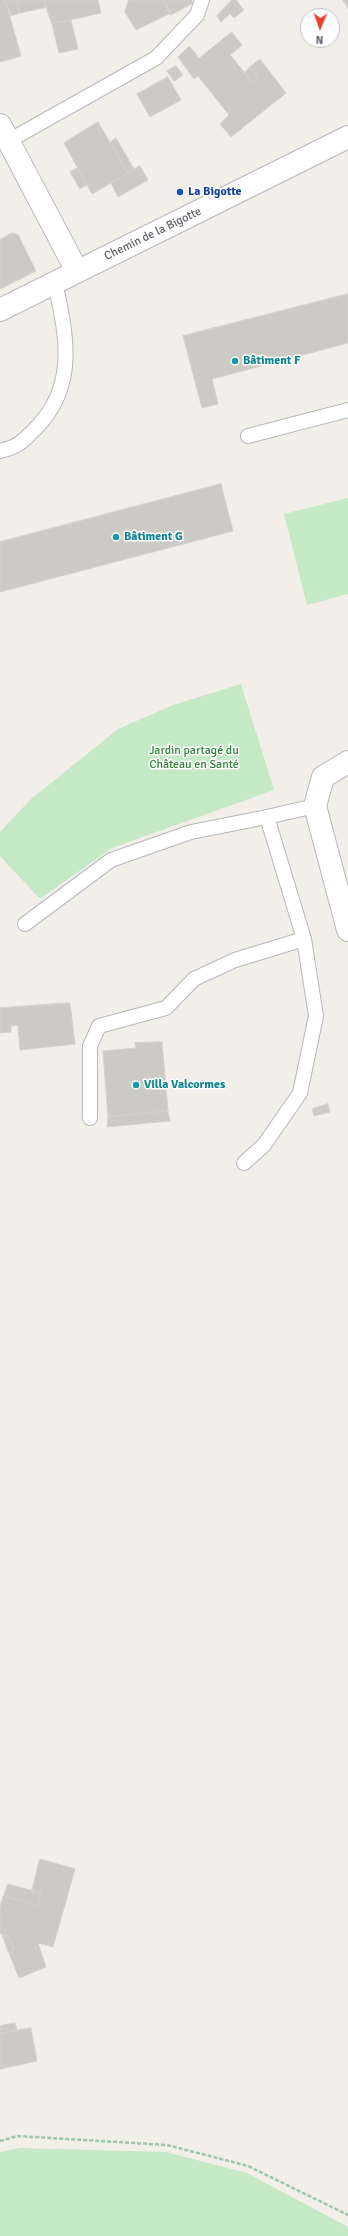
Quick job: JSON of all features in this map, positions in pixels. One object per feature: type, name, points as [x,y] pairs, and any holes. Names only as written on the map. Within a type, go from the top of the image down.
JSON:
[{"type":"street","points":[[5,133],[77,271]]},
{"type":"street","name":"Chemin de la Bigotte","points":[[0,310],[196,214],[348,137]]},
{"type":"street","points":[[348,762],[323,777],[315,806],[348,930]]},
{"type":"lane","points":[[5,133],[156,58],[197,15],[202,0]]},
{"type":"lane","points":[[0,451],[17,447],[49,414],[66,373],[65,333],[55,282]]},
{"type":"lane","points":[[248,436],[348,410]]},
{"type":"lane","points":[[25,924],[111,860],[191,832],[315,806]]},
{"type":"lane","points":[[244,1162],[264,1145],[300,1093],[316,1016],[304,939],[267,817]]},
{"type":"lane","points":[[90,1118],[90,1046],[98,1026],[166,1008],[194,979],[235,960],[304,939]]},
{"type":"path","points":[[0,2141],[17,2136],[166,2145],[248,2166],[348,2215]]},
{"type":"green space","points":[[348,498],[348,594],[307,605],[284,514]]},
{"type":"green space","name":"Jardin partagé du Château en Santé","points":[[241,684],[274,790],[112,848],[40,899],[0,856],[0,832],[30,800],[118,729],[173,705]]},
{"type":"green space","points":[[20,2148],[166,2152],[247,2173],[348,2227],[348,2236],[0,2236],[0,2152]]},
{"type":"building","points":[[0,0],[5,0],[21,56],[0,62]]},
{"type":"building","points":[[5,0],[17,0],[20,13],[11,16]]},
{"type":"building","points":[[17,0],[44,0],[47,7],[20,13]]},
{"type":"building","points":[[44,0],[98,0],[101,13],[52,24]]},
{"type":"building","points":[[129,0],[163,0],[171,13],[136,30],[125,12]]},
{"type":"building","points":[[163,0],[191,0],[193,3],[171,15]]},
{"type":"building","points":[[232,0],[236,0],[244,10],[234,18],[230,14],[221,22],[217,16]]},
{"type":"building","points":[[343,0],[348,0],[348,8]]},
{"type":"building","points":[[71,20],[78,49],[59,53],[52,24]]},
{"type":"building","points":[[232,32],[242,45],[230,55],[252,82],[258,77],[250,67],[260,59],[286,93],[231,137],[220,124],[229,115],[198,76],[194,79],[178,57],[189,46],[199,58]]},
{"type":"building","points":[[176,66],[183,75],[174,81],[167,71]]},
{"type":"building","points":[[250,67],[258,77],[252,82],[244,73]]},
{"type":"building","points":[[168,77],[181,100],[150,117],[137,94]]},
{"type":"building","points":[[98,122],[128,173],[92,194],[64,143]]},
{"type":"building","points":[[116,138],[134,169],[128,173],[110,143]]},
{"type":"building","points":[[140,166],[148,180],[118,197],[111,183]]},
{"type":"building","points":[[78,168],[87,185],[80,189],[70,172]]},
{"type":"building","points":[[12,233],[18,235],[36,271],[0,289],[0,240]]},
{"type":"building","name":"Bâtiment F","points":[[348,294],[348,343],[212,379],[218,404],[202,408],[183,336]]},
{"type":"building","name":"Bâtiment G","points":[[221,484],[233,531],[0,592],[0,542]]},
{"type":"building","points":[[70,1003],[75,1044],[20,1050],[18,1025],[11,1026],[11,1032],[0,1033],[0,1008]]},
{"type":"building","name":"Villa Valcormes","points":[[162,1042],[168,1111],[108,1117],[103,1051],[136,1048],[135,1043]]},
{"type":"building","points":[[328,1104],[330,1112],[314,1116],[312,1109]]},
{"type":"building","points":[[168,1111],[170,1121],[107,1127],[108,1117]]},
{"type":"building","points":[[40,1859],[75,1869],[53,1947],[38,1943],[46,1967],[19,1978],[9,1953],[14,1950],[8,1936],[0,1933],[0,1908],[3,1896],[37,1905],[41,1893],[32,1891]]},
{"type":"building","points":[[8,1884],[41,1893],[37,1905],[4,1896]]},
{"type":"building","points":[[2,1934],[8,1936],[14,1950],[9,1953]]},
{"type":"building","points":[[15,2023],[17,2031],[0,2034],[0,2026]]},
{"type":"building","points":[[31,2028],[37,2061],[0,2069],[0,2034]]},
{"type":"place","name":"La Bigotte","points":[[180,192]]},
{"type":"place","name":"Bâtiment F","points":[[235,361]]},
{"type":"place","name":"Bâtiment G","points":[[116,537]]},
{"type":"place","name":"Villa Valcormes","points":[[136,1085]]}]
